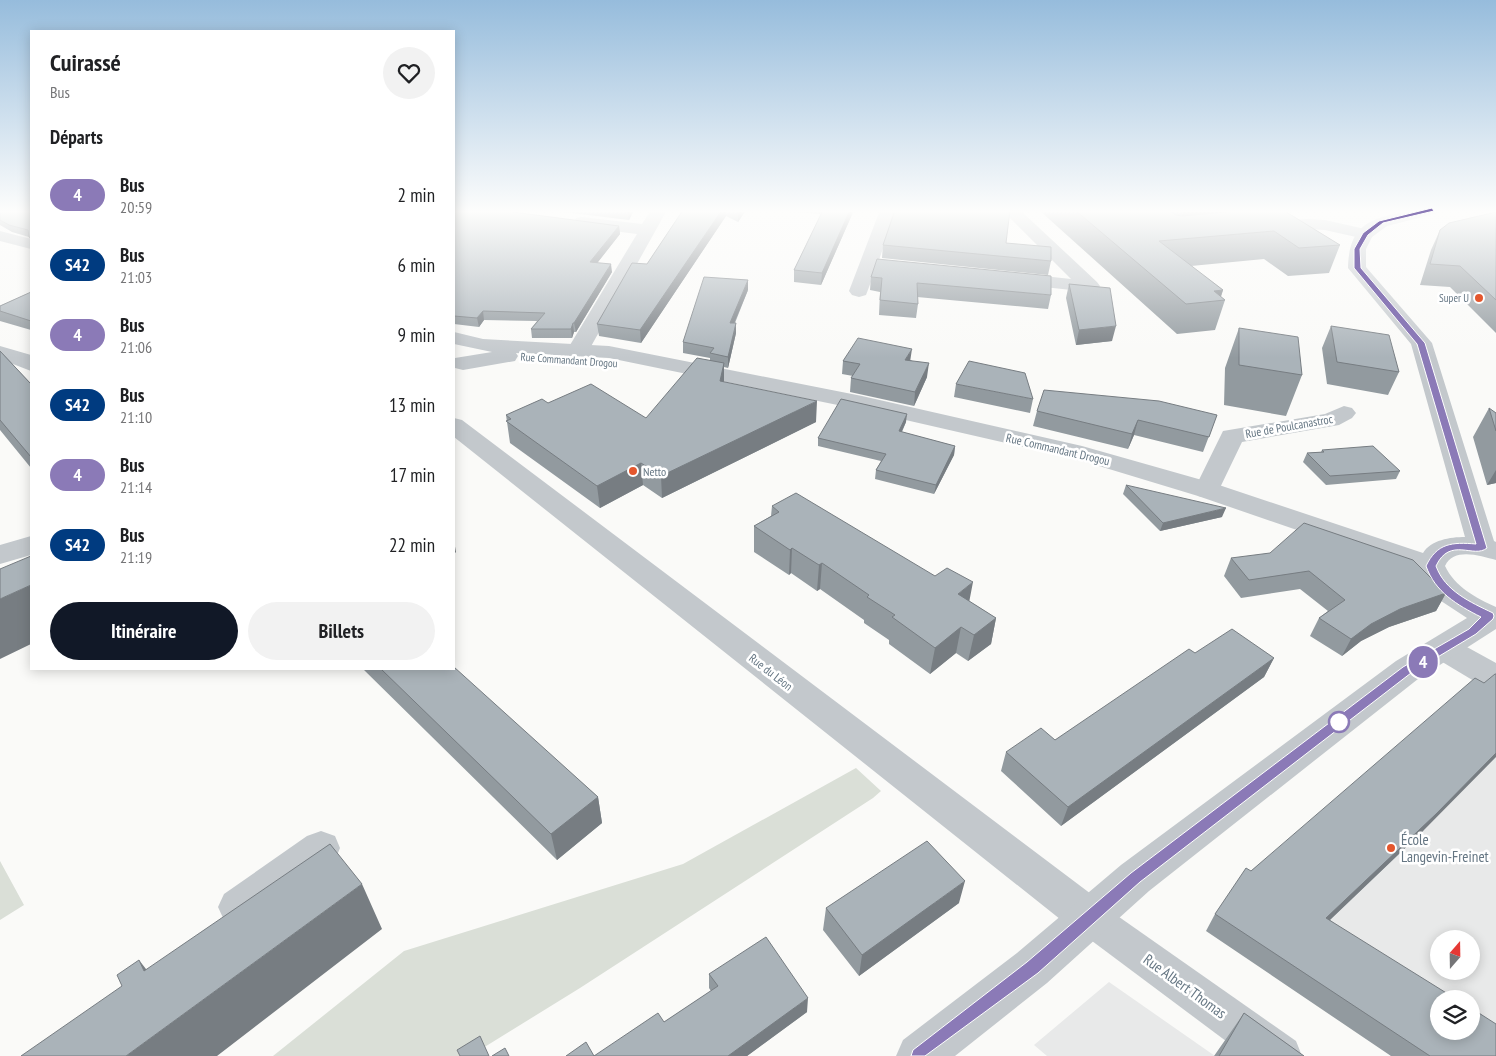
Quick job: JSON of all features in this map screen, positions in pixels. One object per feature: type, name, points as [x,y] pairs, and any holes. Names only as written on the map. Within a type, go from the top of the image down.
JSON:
[{"type":"street","points":[[578,350],[631,259]]},
{"type":"street","points":[[859,291],[871,259]]},
{"type":"street","points":[[994,277],[1090,286],[1062,259]]},
{"type":"street","points":[[919,1056],[1032,968],[1136,878],[1400,676],[1445,649],[1492,617],[1467,605],[1448,592],[1435,577],[1431,566],[1436,554],[1448,548],[1462,546],[1489,550],[1421,343],[1357,268],[1357,259]]},
{"type":"street","points":[[869,265],[927,271]]},
{"type":"street","points":[[459,365],[476,354],[477,350],[464,341]]},
{"type":"street","name":"Rue Commandant Drogou","points":[[464,341],[504,347],[609,352],[862,403],[1082,453],[1207,490],[1431,566]]},
{"type":"street","points":[[0,352],[24,360],[30,364]]},
{"type":"street","name":"Rue Commandant Drogou","points":[[459,365],[506,356],[676,366]]},
{"type":"street","name":"Rue de Poulcanastroc","points":[[1207,490],[1232,436],[1331,420],[1344,413]]},
{"type":"street","name":"Rue du Léon","points":[[455,426],[1089,917]]},
{"type":"street","points":[[0,555],[30,545]]},
{"type":"street","points":[[1445,649],[1496,678]]},
{"type":"street","points":[[208,929],[321,848]]},
{"type":"street","name":"Rue Albert Thomas","points":[[1089,917],[1281,1056]]},
{"type":"shaded area","name":"École Langevin-Freinet","points":[[1496,699],[1496,1056],[1391,1056],[1236,886]]},
{"type":"shaded area","points":[[856,768],[881,791],[873,798],[580,988],[470,1056],[273,1056],[404,951],[683,864]]},
{"type":"shaded area","points":[[0,861],[24,905],[0,920]]},
{"type":"shaded area","points":[[1109,982],[1215,1056],[1047,1056],[1034,1045]]},
{"type":"building","points":[[455,259],[592,259],[590,262],[611,264],[571,329],[531,329],[545,313],[483,311],[477,318],[455,316]]},
{"type":"building","points":[[650,259],[688,259],[640,330],[597,324],[632,263],[647,264]]},
{"type":"building","points":[[799,259],[828,259],[822,273],[794,270]]},
{"type":"building","points":[[877,259],[1051,276],[1051,295],[917,283],[918,304],[880,300],[882,278],[871,277]]},
{"type":"building","points":[[1133,259],[1183,259],[1223,290],[1214,291],[1225,300],[1186,304]]},
{"type":"building","points":[[1431,259],[1496,259],[1496,300],[1460,266],[1430,264]]},
{"type":"building","points":[[704,277],[748,280],[730,323],[736,323],[728,357],[710,353],[714,348],[683,342]]},
{"type":"building","points":[[1069,284],[1110,288],[1116,326],[1079,330]]},
{"type":"building","points":[[30,292],[30,321],[0,311],[0,306]]},
{"type":"building","points":[[1331,326],[1389,335],[1399,372],[1337,362]]},
{"type":"building","points":[[1239,328],[1298,337],[1302,375],[1239,365]]},
{"type":"building","points":[[858,338],[912,349],[905,360],[929,363],[915,392],[851,378],[860,364],[843,361]]},
{"type":"building","points":[[0,351],[30,383],[30,456],[0,420]]},
{"type":"building","points":[[697,358],[724,363],[720,381],[817,401],[661,476],[641,463],[597,486],[506,421],[511,419],[506,415],[542,399],[548,403],[591,384],[646,418]]},
{"type":"building","points":[[969,361],[1025,373],[1033,399],[956,384]]},
{"type":"building","points":[[1044,390],[1159,401],[1217,415],[1209,437],[1138,420],[1132,434],[1037,411]]},
{"type":"building","points":[[841,399],[907,414],[899,431],[955,446],[936,485],[876,470],[886,454],[818,438]]},
{"type":"building","points":[[1489,408],[1496,413],[1496,431]]},
{"type":"building","points":[[1373,446],[1400,471],[1330,476],[1307,453],[1324,452],[1322,450]]},
{"type":"building","points":[[1126,485],[1226,508],[1163,523]]},
{"type":"building","points":[[796,493],[935,576],[947,568],[973,582],[958,594],[996,618],[974,635],[961,627],[935,648],[892,617],[895,615],[867,597],[869,595],[822,563],[819,565],[792,548],[790,550],[754,526],[779,512],[772,506]]},
{"type":"building","points":[[1304,523],[1413,560],[1446,593],[1400,609],[1371,624],[1351,639],[1319,618],[1345,600],[1309,571],[1249,580],[1231,558],[1270,553]]},
{"type":"building","points":[[30,556],[30,585],[0,599],[0,569]]},
{"type":"building","points":[[1232,629],[1274,658],[1068,807],[1006,752],[1041,728],[1055,740],[1189,649],[1195,653]]},
{"type":"building","points":[[455,668],[598,797],[551,834],[382,670],[455,670]]},
{"type":"building","points":[[1496,674],[1496,753],[1436,814],[1326,918],[1442,990],[1430,990],[1430,1040],[1480,1040],[1480,1014],[1496,1024],[1496,1056],[1430,1056],[1215,914],[1246,868],[1251,871],[1475,678],[1484,683]]},
{"type":"building","points":[[927,841],[965,881],[862,955],[826,908]]},
{"type":"building","points":[[330,844],[362,884],[126,1056],[21,1056],[122,986],[117,975],[139,960],[144,971]]},
{"type":"building","points":[[766,937],[808,998],[728,1056],[594,1056],[658,1013],[664,1022],[718,986],[709,974]]},
{"type":"building","points":[[1244,1013],[1304,1056],[1219,1056]]},
{"type":"building","points":[[480,1036],[489,1056],[460,1056],[457,1050]]},
{"type":"building","points":[[586,1042],[594,1056],[566,1056]]},
{"type":"building","points":[[505,1048],[509,1056],[492,1056]]},
{"type":"bus line","name":"4","points":[[919,1056],[1032,968],[1136,878],[1407,670],[1445,649],[1472,631],[1489,616],[1467,605],[1448,592],[1435,577],[1431,566],[1436,554],[1448,548],[1462,546],[1482,548],[1421,343],[1397,313],[1361,274],[1357,268],[1357,259]]},
{"type":"place","name":"Super U","points":[[1479,298]]},
{"type":"place","name":"Netto","points":[[633,471]]},
{"type":"place","name":"École Langevin-Freinet","points":[[1391,848]]}]
